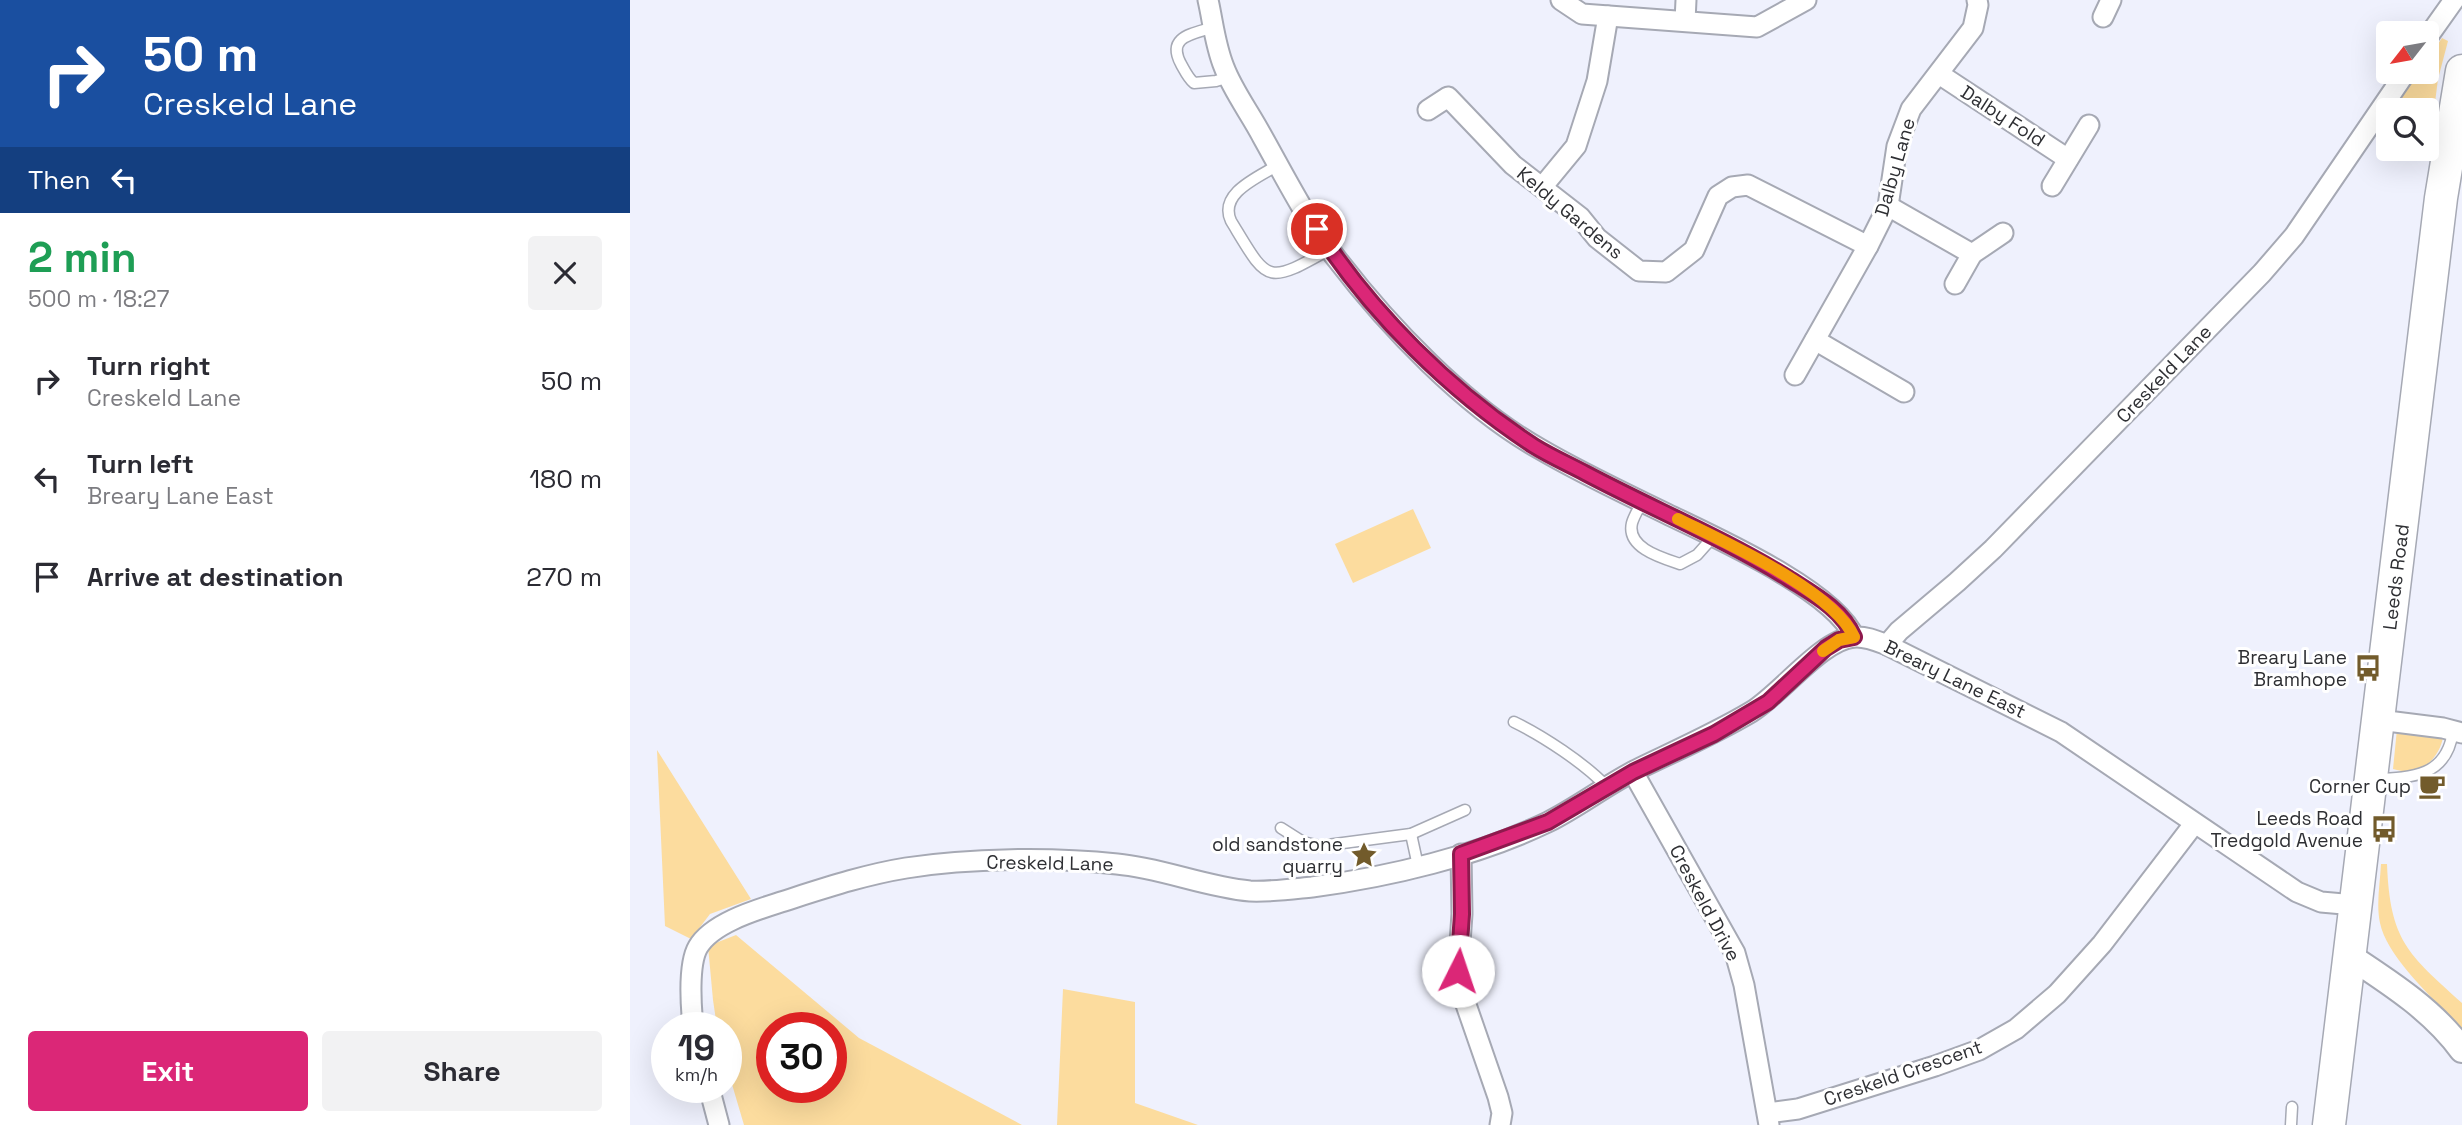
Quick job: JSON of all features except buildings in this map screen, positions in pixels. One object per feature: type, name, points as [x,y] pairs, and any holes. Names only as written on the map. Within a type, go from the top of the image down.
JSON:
[{"type":"highway","name":"Leeds Road","points":[[2329,1125],[2370,779],[2452,199],[2462,71]]},
{"type":"street","points":[[1208,0],[1216,45],[1229,77],[1278,165],[1330,249],[1380,311],[1431,363],[1489,416],[1537,448],[1751,555],[1812,593],[1842,616],[1854,637]]},
{"type":"street","points":[[1561,0],[1582,14],[1756,27],[1807,0]]},
{"type":"street","points":[[1685,21],[1686,0]]},
{"type":"street","name":"Dalby Lane","points":[[1796,375],[1888,206],[1897,146],[1911,109],[1973,28],[1977,0]]},
{"type":"street","points":[[2439,21],[2454,0]]},
{"type":"street","points":[[1543,187],[1576,146],[1597,81],[1608,16]]},
{"type":"street","name":"Dalby Fold","points":[[1939,74],[2068,159]]},
{"type":"street","name":"Creskeld Lane","points":[[1887,645],[1899,631],[2002,539],[2262,273],[2294,236],[2398,84]]},
{"type":"street","name":"Keldy Gardens","points":[[1428,110],[1455,92],[1513,165],[1580,217],[1597,238],[1639,271],[1666,272],[1694,250],[1718,197],[1732,187],[1748,185],[1868,246]]},
{"type":"street","points":[[2052,186],[2089,125]]},
{"type":"street","points":[[1888,206],[1972,254]]},
{"type":"street","points":[[1955,284],[1972,254],[2003,233]]},
{"type":"street","points":[[1815,340],[1904,392]]},
{"type":"street","name":"Creskeld Lane","points":[[692,1012],[690,994],[697,948],[709,933],[767,906],[850,880],[895,870],[987,862],[1081,861],[1122,864],[1252,891],[1357,880],[1461,854],[1548,822],[1606,786],[1714,734],[1768,702],[1826,648],[1839,640],[1854,637]]},
{"type":"street","name":"Breary Lane East","points":[[1854,637],[1873,639],[1887,645],[2061,732],[2297,892],[2321,902],[2355,905]]},
{"type":"street","points":[[2379,720],[2458,732]]},
{"type":"street","name":"Creskeld Drive","points":[[1633,772],[1735,953],[1744,985],[1769,1119]]},
{"type":"street","name":"Creskeld Crescent","points":[[1769,1119],[1979,1050],[2016,1029],[2057,994],[2102,944],[2194,824]]},
{"type":"street","points":[[1461,854],[1462,914],[1458,971],[1463,996],[1498,1097],[1502,1114],[1500,1125]]},
{"type":"street","points":[[2348,955],[2394,985],[2451,1035],[2462,1050]]},
{"type":"street","points":[[713,1103],[719,1125]]},
{"type":"lane","points":[[1214,27],[1181,39],[1176,54],[1194,83],[1229,77]]},
{"type":"lane","points":[[1278,165],[1238,190],[1228,204],[1231,221],[1265,271],[1284,273],[1330,249]]},
{"type":"lane","points":[[1642,502],[1631,524],[1634,539],[1653,555],[1680,564],[1697,555],[1713,537]]},
{"type":"lane","points":[[1514,722],[1538,733],[1594,773],[1606,786]]},
{"type":"lane","points":[[2370,779],[2414,776],[2429,771],[2442,760],[2458,732]]},
{"type":"lane","points":[[1281,828],[1303,842],[1320,846],[1412,834],[1465,810]]},
{"type":"lane","points":[[1412,834],[1418,866]]},
{"type":"lane","points":[[2291,1125],[2292,1107]]},
{"type":"shaded area","points":[[2442,38],[2448,41],[2440,71]]},
{"type":"shaded area","points":[[2411,84],[2437,84],[2436,98],[2401,98]]},
{"type":"shaded area","points":[[1413,509],[1431,548],[1353,583],[1335,544]]},
{"type":"shaded area","points":[[2397,729],[2443,737],[2442,743],[2432,760],[2422,768],[2410,772],[2393,769]]},
{"type":"shaded area","points":[[657,750],[751,899],[710,914],[691,939],[665,926]]},
{"type":"shaded area","points":[[2381,864],[2387,864],[2392,911],[2405,944],[2415,958],[2462,1003],[2462,1029],[2403,965],[2385,937],[2378,909]]},
{"type":"shaded area","points":[[736,935],[828,1012],[756,1012],[756,1103],[847,1103],[847,1028],[859,1038],[1022,1125],[744,1125],[738,1103],[742,1103],[742,1012],[715,1012],[708,946]]},
{"type":"shaded area","points":[[1063,989],[1135,1002],[1135,1103],[1198,1125],[1057,1125]]},
{"type":"slow traffic","points":[[1678,519],[1751,555],[1812,593],[1842,616],[1854,637],[1839,640],[1823,651]]},
{"type":"place","name":"Breary Lane Bramhope","points":[[2368,668]]},
{"type":"place","name":"Corner Cup","points":[[2432,786]]},
{"type":"place","name":"Leeds Road Tredgold Avenue","points":[[2384,829]]},
{"type":"place","name":"old sandstone quarry","points":[[1364,855]]},
{"type":"route","points":[[1317,229],[1335,257],[1380,311],[1489,416],[1537,448],[1751,555],[1827,604],[1842,616],[1854,637],[1839,640],[1826,648],[1768,702],[1714,734],[1606,786],[1548,822],[1461,854],[1463,881],[1458,971]]}]
